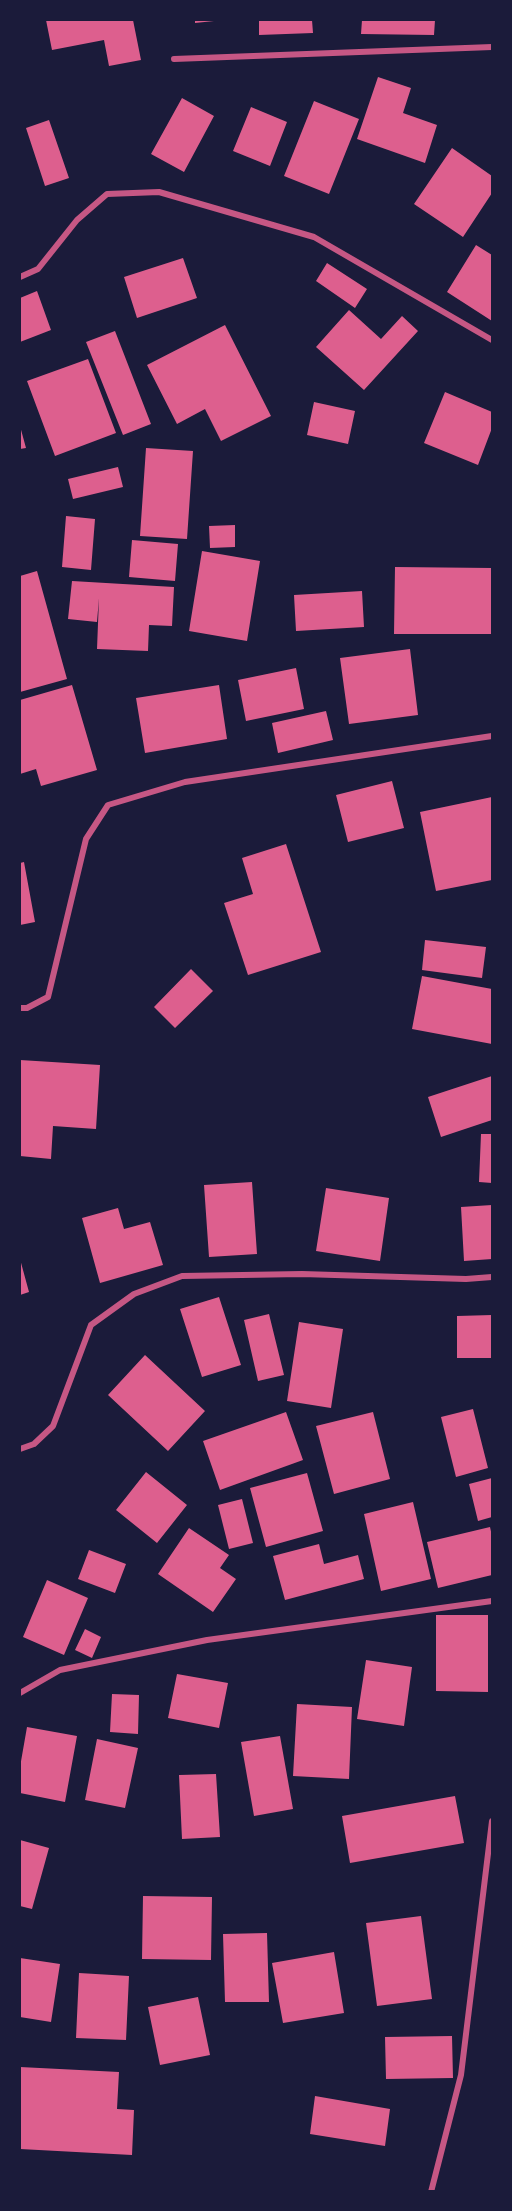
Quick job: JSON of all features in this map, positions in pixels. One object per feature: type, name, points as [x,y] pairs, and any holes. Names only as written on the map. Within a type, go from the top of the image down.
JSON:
[{"type":"street","points":[[174,59],[492,47]]},
{"type":"street","points":[[20,277],[38,268],[76,220],[107,194],[159,192],[314,237],[492,340]]},
{"type":"street","points":[[20,1008],[27,1008],[48,997],[86,839],[108,806],[185,782],[492,736]]},
{"type":"street","points":[[20,1449],[34,1444],[53,1426],[91,1324],[134,1294],[182,1276],[302,1274],[466,1279],[492,1277]]},
{"type":"street","points":[[20,1693],[60,1670],[207,1640],[492,1600]]},
{"type":"street","points":[[431,2192],[461,2075],[492,1821]]},
{"type":"building","points":[[46,20],[133,20],[141,60],[109,66],[104,40],[52,50]]},
{"type":"building","points":[[195,20],[214,20],[214,21],[195,23]]},
{"type":"building","points":[[259,20],[312,20],[313,33],[259,35]]},
{"type":"building","points":[[362,20],[435,20],[434,35],[361,34]]},
{"type":"building","points":[[378,77],[411,88],[403,113],[437,125],[425,163],[357,139]]},
{"type":"building","points":[[182,98],[214,116],[184,172],[151,154]]},
{"type":"building","points":[[314,101],[359,119],[329,194],[284,176]]},
{"type":"building","points":[[251,107],[287,122],[270,166],[233,151]]},
{"type":"building","points":[[49,120],[69,178],[45,186],[26,128]]},
{"type":"building","points":[[452,148],[492,176],[492,193],[463,237],[414,204]]},
{"type":"building","points":[[476,245],[492,255],[492,321],[447,292]]},
{"type":"building","points":[[183,258],[197,298],[137,318],[124,277]]},
{"type":"building","points":[[327,263],[367,289],[355,308],[316,281]]},
{"type":"building","points":[[37,291],[51,330],[20,342],[20,298]]},
{"type":"building","points":[[349,310],[381,339],[402,316],[418,331],[364,390],[316,347]]},
{"type":"building","points":[[225,325],[271,416],[221,441],[205,409],[177,424],[147,365]]},
{"type":"building","points":[[115,331],[151,424],[123,435],[86,342]]},
{"type":"building","points":[[88,359],[116,433],[55,456],[27,381]]},
{"type":"building","points":[[445,392],[492,412],[492,428],[478,465],[424,443]]},
{"type":"building","points":[[314,402],[355,411],[348,444],[307,435]]},
{"type":"building","points":[[20,426],[26,448],[20,449]]},
{"type":"building","points":[[146,448],[193,451],[187,539],[140,536]]},
{"type":"building","points":[[118,467],[123,487],[73,499],[68,479]]},
{"type":"building","points":[[66,516],[95,519],[91,570],[62,567]]},
{"type":"building","points":[[235,525],[235,547],[210,548],[209,526]]},
{"type":"building","points":[[132,540],[178,544],[175,581],[129,577]]},
{"type":"building","points":[[202,551],[260,561],[247,641],[189,631]]},
{"type":"building","points":[[395,567],[492,568],[492,634],[394,634]]},
{"type":"building","points":[[37,571],[67,679],[20,692],[20,576]]},
{"type":"building","points":[[72,581],[174,587],[172,626],[149,625],[148,651],[97,649],[99,598],[97,622],[68,619]]},
{"type":"building","points":[[362,591],[364,627],[296,631],[294,595]]},
{"type":"building","points":[[410,649],[418,715],[349,724],[340,658]]},
{"type":"building","points":[[296,668],[304,709],[246,721],[238,680]]},
{"type":"building","points":[[72,685],[97,770],[41,786],[36,769],[20,774],[20,700]]},
{"type":"building","points":[[219,685],[227,739],[145,753],[136,698]]},
{"type":"building","points":[[326,711],[333,740],[278,753],[272,723]]},
{"type":"building","points":[[392,781],[404,828],[348,842],[336,795]]},
{"type":"building","points":[[492,797],[492,880],[436,891],[420,812]]},
{"type":"building","points":[[286,844],[321,952],[248,975],[224,903],[253,894],[242,858]]},
{"type":"building","points":[[24,862],[35,922],[20,925],[20,863]]},
{"type":"building","points":[[425,940],[486,947],[482,978],[422,970]]},
{"type":"building","points":[[191,969],[213,991],[175,1028],[154,1007]]},
{"type":"building","points":[[422,976],[492,989],[492,1044],[412,1029]]},
{"type":"building","points":[[20,1060],[100,1065],[96,1129],[53,1126],[51,1159],[20,1156]]},
{"type":"building","points":[[492,1076],[492,1120],[441,1137],[428,1097]]},
{"type":"building","points":[[481,1134],[492,1134],[492,1183],[479,1182]]},
{"type":"building","points":[[252,1182],[257,1254],[209,1257],[204,1185]]},
{"type":"building","points":[[326,1188],[389,1198],[380,1261],[316,1251]]},
{"type":"building","points":[[492,1205],[492,1259],[464,1261],[461,1207]]},
{"type":"building","points":[[118,1208],[124,1229],[150,1222],[163,1265],[100,1283],[82,1218]]},
{"type":"building","points":[[20,1259],[29,1292],[20,1295]]},
{"type":"building","points":[[219,1297],[241,1365],[202,1377],[180,1309]]},
{"type":"building","points":[[269,1314],[284,1375],[258,1381],[244,1320]]},
{"type":"building","points":[[492,1315],[492,1358],[457,1358],[457,1316]]},
{"type":"building","points":[[299,1322],[343,1329],[331,1408],[287,1401]]},
{"type":"building","points":[[145,1355],[205,1411],[168,1451],[108,1395]]},
{"type":"building","points":[[473,1409],[488,1468],[456,1477],[441,1417]]},
{"type":"building","points":[[286,1412],[303,1460],[220,1490],[203,1441]]},
{"type":"building","points":[[373,1412],[390,1479],[334,1494],[316,1426]]},
{"type":"building","points":[[146,1472],[187,1505],[157,1543],[116,1510]]},
{"type":"building","points":[[307,1473],[323,1531],[266,1547],[250,1488]]},
{"type":"building","points":[[492,1478],[492,1517],[478,1521],[469,1484]]},
{"type":"building","points":[[242,1499],[253,1543],[229,1549],[218,1505]]},
{"type":"building","points":[[413,1502],[431,1579],[381,1591],[364,1514]]},
{"type":"building","points":[[490,1527],[492,1575],[438,1588],[427,1542]]},
{"type":"building","points":[[189,1528],[229,1555],[220,1568],[236,1579],[213,1612],[158,1574]]},
{"type":"building","points":[[319,1544],[324,1564],[358,1555],[364,1579],[285,1600],[273,1556]]},
{"type":"building","points":[[89,1550],[126,1564],[115,1593],[78,1579]]},
{"type":"building","points":[[47,1580],[88,1598],[64,1655],[23,1637]]},
{"type":"building","points":[[436,1615],[488,1615],[488,1692],[436,1691]]},
{"type":"building","points":[[85,1629],[101,1637],[92,1658],[75,1650]]},
{"type":"building","points":[[366,1660],[412,1667],[404,1726],[357,1719]]},
{"type":"building","points":[[177,1674],[228,1683],[219,1728],[168,1718]]},
{"type":"building","points":[[112,1694],[139,1695],[138,1734],[110,1732]]},
{"type":"building","points":[[297,1704],[352,1707],[349,1779],[293,1776]]},
{"type":"building","points":[[27,1727],[77,1736],[65,1802],[20,1793],[20,1767]]},
{"type":"building","points":[[280,1736],[293,1809],[254,1816],[241,1742]]},
{"type":"building","points":[[97,1739],[138,1748],[125,1808],[85,1800]]},
{"type":"building","points":[[216,1774],[220,1837],[182,1839],[179,1775]]},
{"type":"building","points":[[455,1796],[464,1843],[350,1863],[342,1816]]},
{"type":"building","points":[[20,1840],[49,1848],[32,1909],[20,1906]]},
{"type":"building","points":[[143,1896],[212,1897],[211,1960],[142,1959]]},
{"type":"building","points":[[421,1916],[432,1999],[377,2006],[366,1923]]},
{"type":"building","points":[[267,1933],[269,2002],[225,2002],[223,1934]]},
{"type":"building","points":[[334,1952],[344,2013],[283,2023],[272,1963]]},
{"type":"building","points":[[20,1958],[60,1964],[51,2022],[20,2017]]},
{"type":"building","points":[[79,1973],[129,1976],[126,2040],[76,2038]]},
{"type":"building","points":[[198,1997],[210,2055],[160,2065],[148,2007]]},
{"type":"building","points":[[452,2036],[453,2078],[386,2079],[385,2037]]},
{"type":"building","points":[[20,2067],[119,2072],[117,2109],[134,2110],[132,2155],[20,2149]]},
{"type":"building","points":[[315,2096],[390,2109],[385,2146],[310,2134]]}]
